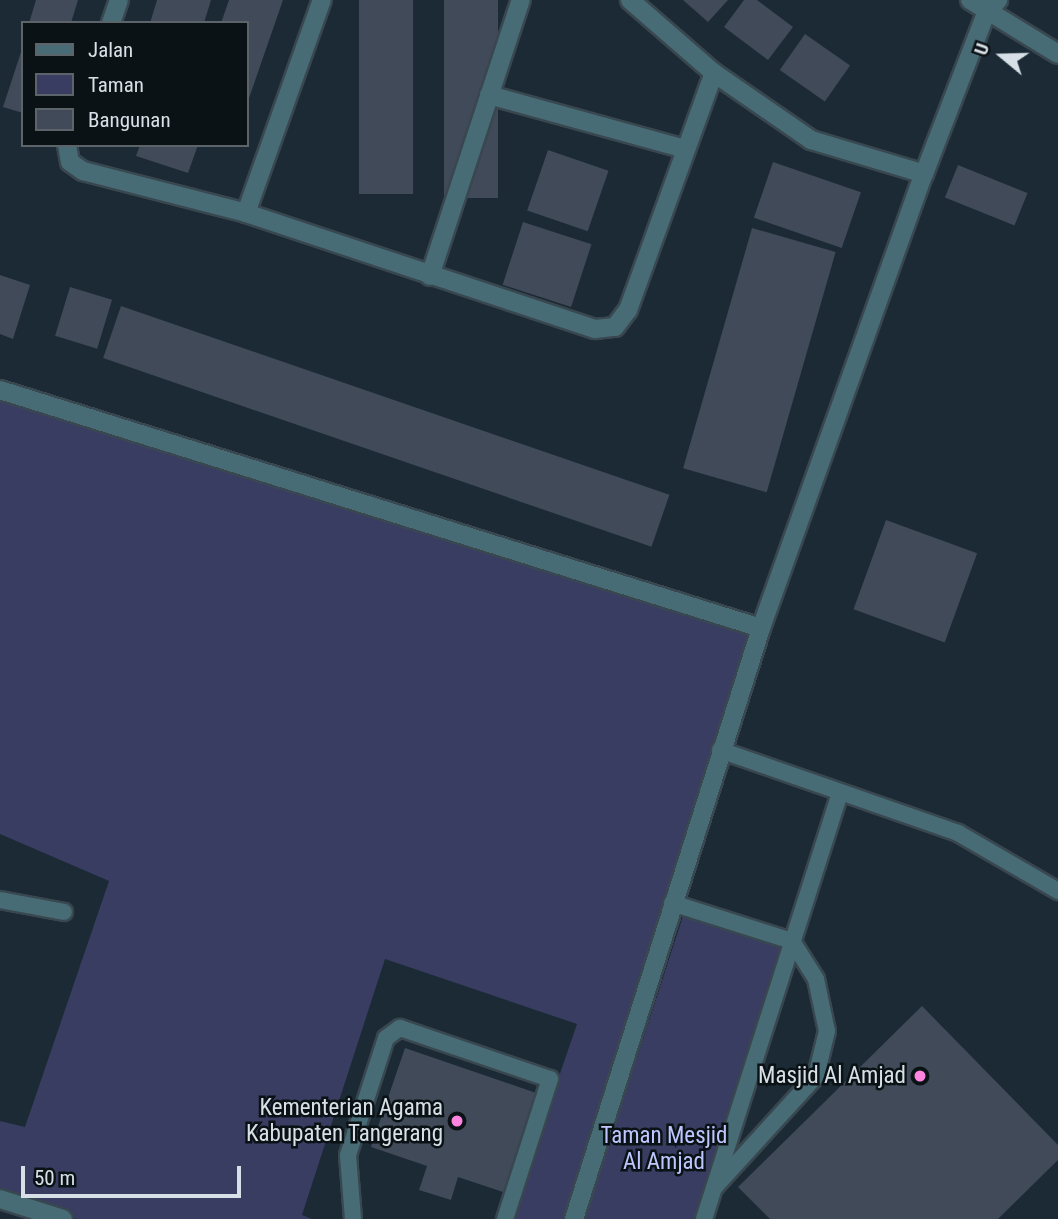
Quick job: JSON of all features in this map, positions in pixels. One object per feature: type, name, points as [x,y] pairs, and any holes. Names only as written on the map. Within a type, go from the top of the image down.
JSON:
[{"type":"street","points":[[112,21],[119,0]]},
{"type":"street","points":[[246,213],[323,0]]},
{"type":"street","points":[[430,276],[521,0]]},
{"type":"street","points":[[630,0],[713,73],[811,140],[924,174]]},
{"type":"street","points":[[970,0],[992,6],[1058,54]]},
{"type":"street","points":[[574,1219],[720,750],[761,628],[924,174],[992,6]]},
{"type":"street","points":[[67,147],[70,162],[83,171],[246,213],[595,329],[615,327],[628,310],[713,73]]},
{"type":"street","points":[[489,95],[685,149]]},
{"type":"street","points":[[0,390],[761,628]]},
{"type":"street","points":[[0,1199],[63,1219]]},
{"type":"lane","points":[[720,750],[958,833],[1058,891]]},
{"type":"lane","points":[[704,1219],[710,1192],[839,792]]},
{"type":"lane","points":[[0,900],[64,912]]},
{"type":"lane","points":[[672,903],[792,942],[816,979],[827,1031],[816,1076],[710,1192]]},
{"type":"lane","points":[[358,1218],[348,1155],[386,1038],[400,1028],[550,1079],[505,1219]]},
{"type":"green space","points":[[0,399],[756,630],[571,1219],[510,1219],[577,1024],[385,959],[302,1215],[312,1219],[76,1219],[0,1194],[0,1121],[25,1127],[109,881],[0,834]]},
{"type":"green space","name":"Taman Mesjid Al Amjad","points":[[683,916],[782,948],[694,1219],[585,1218]]},
{"type":"building","points":[[36,0],[78,0],[72,21],[30,21]]},
{"type":"building","points":[[157,0],[211,0],[205,21],[151,21]]},
{"type":"building","points":[[229,0],[283,0],[248,101],[248,21],[222,21]]},
{"type":"building","points":[[359,0],[413,0],[413,194],[359,194]]},
{"type":"building","points":[[444,0],[498,0],[498,198],[444,198]]},
{"type":"building","points":[[683,0],[728,0],[708,22]]},
{"type":"building","points":[[744,0],[757,0],[793,27],[768,60],[724,27]]},
{"type":"building","points":[[805,34],[850,66],[825,102],[780,70]]},
{"type":"building","points":[[21,52],[21,112],[3,107]]},
{"type":"building","points":[[139,147],[197,147],[188,173],[136,156]]},
{"type":"building","points":[[548,150],[609,171],[588,231],[527,211]]},
{"type":"building","points":[[773,162],[861,192],[842,248],[754,218]]},
{"type":"building","points":[[958,165],[1028,193],[1014,226],[945,197]]},
{"type":"building","points":[[523,222],[591,244],[571,307],[503,285]]},
{"type":"building","points":[[752,228],[836,252],[767,492],[683,468]]},
{"type":"building","points":[[0,275],[30,285],[13,339],[0,334]]},
{"type":"building","points":[[70,287],[112,300],[97,349],[55,336]]},
{"type":"building","points":[[121,306],[669,495],[651,547],[103,358]]},
{"type":"building","points":[[886,520],[977,553],[945,642],[854,609]]},
{"type":"building","name":"Masjid Al Amjad","points":[[922,1006],[1058,1145],[1058,1160],[998,1219],[770,1219],[738,1187]]},
{"type":"building","name":"Kementerian Agama Kabupaten Tangerang","points":[[405,1048],[542,1095],[509,1194],[458,1177],[451,1200],[419,1190],[427,1166],[371,1147]]},
{"type":"place","name":"Masjid Al Amjad","points":[[920,1076]]},
{"type":"place","name":"Kementerian Agama Kabupaten Tangerang","points":[[457,1121]]}]
